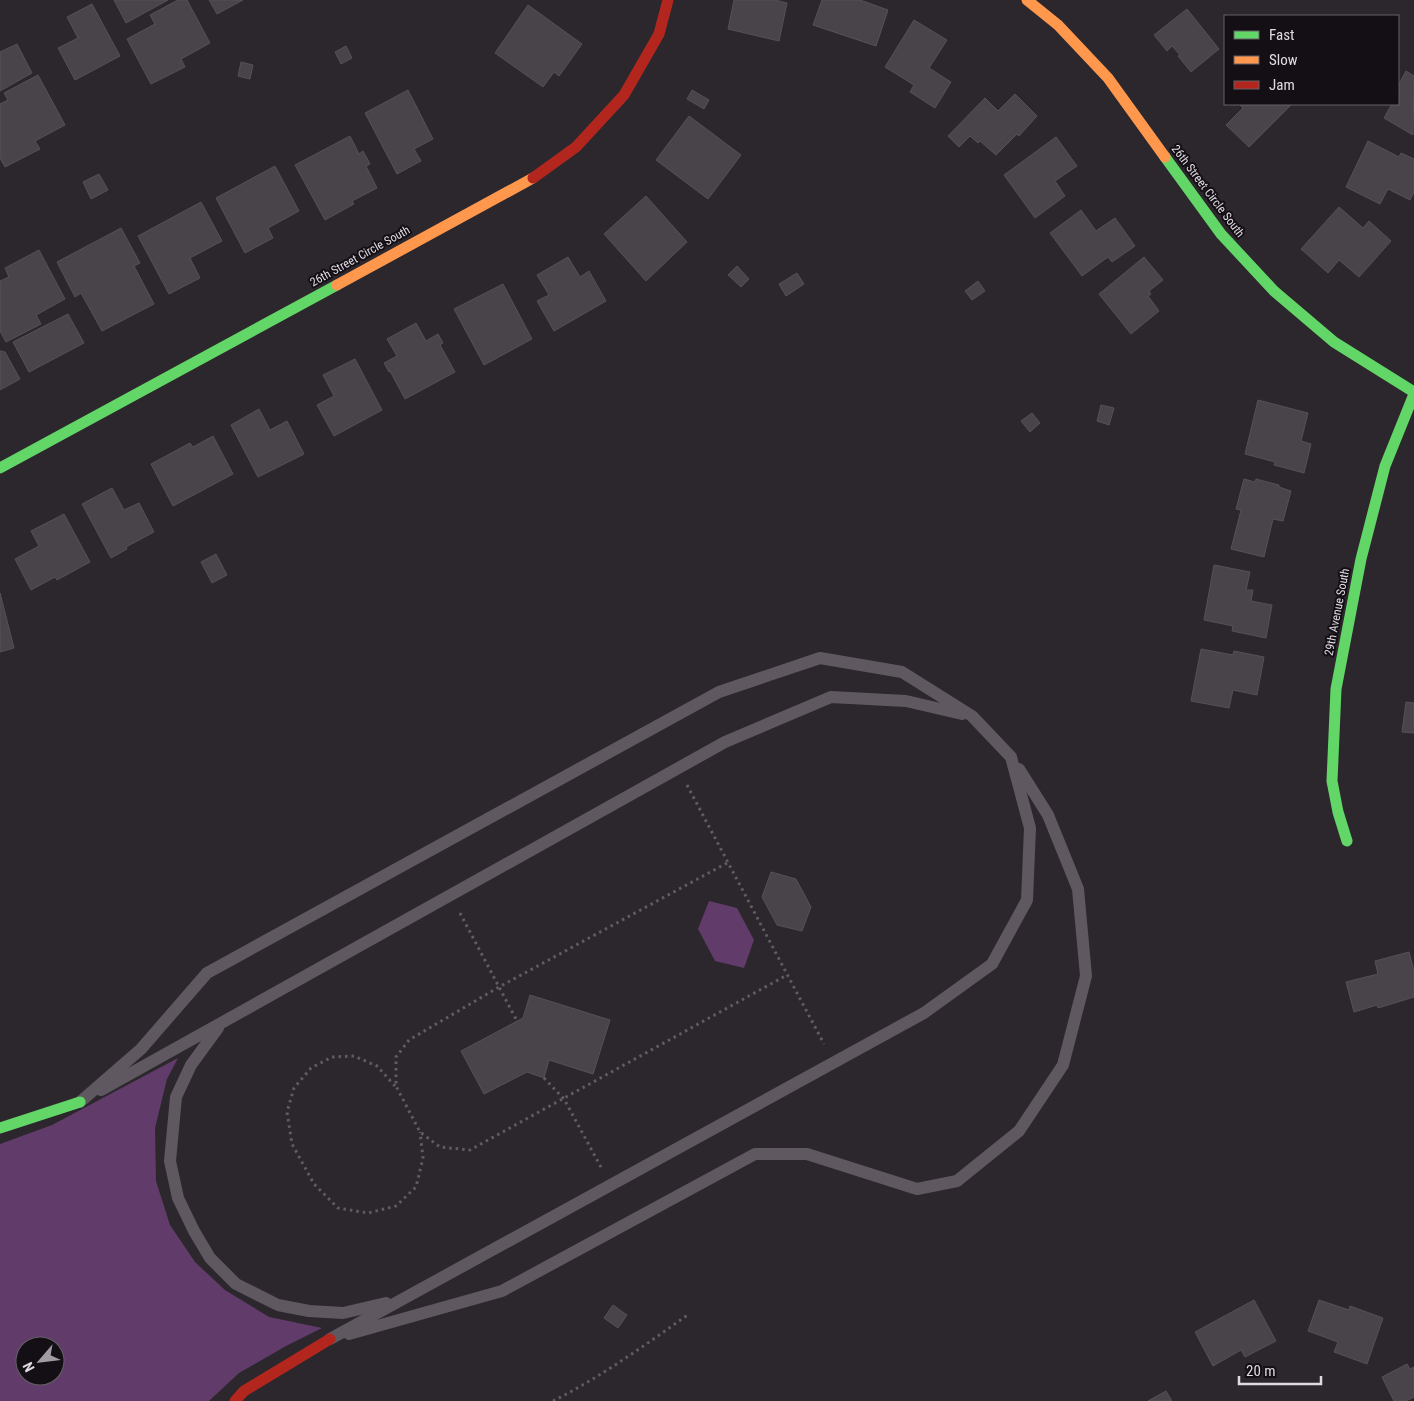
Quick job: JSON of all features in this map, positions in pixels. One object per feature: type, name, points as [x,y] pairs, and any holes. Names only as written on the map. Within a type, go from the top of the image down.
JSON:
[{"type":"main road","name":"26th Street Circle South","points":[[0,468],[538,175],[576,147],[624,95],[659,34],[668,0]]},
{"type":"main road","name":"26th Street Circle South","points":[[1027,0],[1058,25],[1108,78],[1221,234],[1274,291],[1334,342],[1414,393]]},
{"type":"main road","name":"29th Avenue South","points":[[1347,842],[1338,812],[1332,781],[1336,689],[1361,559],[1386,466],[1414,393]]},
{"type":"main road","points":[[0,1128],[80,1102]]},
{"type":"main road","points":[[235,1401],[244,1391],[330,1339]]},
{"type":"lane","points":[[80,1102],[140,1049],[207,973],[719,692],[820,658],[902,672],[972,716],[1011,757],[1048,815],[1078,889],[1086,976],[1063,1065],[1019,1131],[957,1181],[917,1189],[807,1154],[755,1154],[502,1291],[330,1339]]},
{"type":"lane","points":[[80,1102],[725,742],[831,697],[906,701],[972,716]]},
{"type":"lane","points":[[330,1339],[924,1013],[992,964],[1027,900],[1030,828],[1011,757]]},
{"type":"lane","points":[[221,1024],[191,1065],[176,1097],[170,1161],[178,1198],[210,1258],[236,1284],[278,1305],[309,1311],[343,1313],[403,1298]]},
{"type":"path","points":[[678,768],[833,1063]]},
{"type":"path","points":[[396,1086],[396,1057],[408,1040],[728,863]]},
{"type":"path","points":[[451,895],[517,1021]]},
{"type":"path","points":[[420,1132],[440,1147],[470,1150],[788,975]]},
{"type":"path","points":[[354,1056],[377,1066],[396,1086],[420,1132],[423,1158],[416,1187],[396,1206],[368,1213],[338,1208],[314,1184],[292,1144],[287,1112],[294,1088],[311,1068],[332,1057],[354,1056]]},
{"type":"path","points":[[544,1078],[564,1098],[610,1185]]},
{"type":"path","points":[[554,1401],[575,1390],[647,1344],[689,1314]]},
{"type":"shaded area","points":[[709,901],[737,908],[754,940],[744,968],[715,961],[698,929]]},
{"type":"shaded area","points":[[178,1058],[167,1079],[155,1128],[156,1181],[170,1225],[195,1262],[225,1290],[269,1317],[322,1328],[239,1373],[209,1401],[0,1401],[0,1144],[52,1125]]},
{"type":"building","points":[[114,0],[168,0],[126,23]]},
{"type":"building","points":[[178,0],[187,0],[210,43],[181,59],[185,67],[151,84],[127,39],[155,24],[150,15]]},
{"type":"building","points":[[209,0],[243,0],[217,14]]},
{"type":"building","points":[[734,0],[775,0],[787,3],[779,41],[728,29]]},
{"type":"building","points":[[822,0],[860,0],[888,10],[876,46],[813,25]]},
{"type":"building","points":[[92,4],[120,56],[75,80],[58,48],[78,38],[67,17]]},
{"type":"building","points":[[528,5],[582,44],[559,76],[554,72],[543,87],[495,53]]},
{"type":"building","points":[[1187,9],[1219,49],[1191,72],[1172,46],[1167,51],[1154,35]]},
{"type":"building","points":[[914,20],[947,40],[929,68],[951,82],[935,108],[910,92],[914,85],[885,67]]},
{"type":"building","points":[[17,44],[32,73],[0,91],[0,52]]},
{"type":"building","points":[[346,46],[352,58],[341,64],[335,52]]},
{"type":"building","points":[[241,62],[253,65],[250,79],[238,76]]},
{"type":"building","points":[[1406,71],[1414,76],[1413,135],[1384,118],[1391,105],[1399,105],[1399,84]]},
{"type":"building","points":[[38,75],[65,125],[35,141],[40,149],[5,167],[0,158],[0,104],[8,100],[4,93]]},
{"type":"building","points":[[408,90],[433,139],[414,149],[421,161],[397,174],[365,113]]},
{"type":"building","points":[[692,90],[709,100],[704,109],[687,99]]},
{"type":"building","points":[[1015,94],[1037,116],[1019,136],[1017,134],[996,155],[980,141],[978,143],[970,136],[959,147],[948,136],[985,98],[998,111]]},
{"type":"building","points":[[1240,105],[1291,105],[1249,147],[1226,125],[1243,108]]},
{"type":"building","points":[[689,116],[741,155],[708,199],[656,160]]},
{"type":"building","points":[[350,136],[359,154],[363,151],[370,164],[366,166],[377,188],[352,201],[354,204],[325,220],[295,165]]},
{"type":"building","points":[[1056,137],[1077,166],[1055,181],[1065,196],[1035,218],[1004,175]]},
{"type":"building","points":[[1368,141],[1399,157],[1401,153],[1414,159],[1414,192],[1410,200],[1388,189],[1380,204],[1346,187]]},
{"type":"building","points":[[275,166],[299,211],[268,228],[273,238],[245,253],[216,198]]},
{"type":"building","points":[[99,174],[108,190],[91,199],[83,182]]},
{"type":"building","points":[[646,196],[687,242],[646,281],[604,234]]},
{"type":"building","points":[[201,202],[222,241],[190,258],[200,278],[169,294],[138,236]]},
{"type":"building","points":[[1339,207],[1363,228],[1369,221],[1391,241],[1359,277],[1339,260],[1328,273],[1301,249]]},
{"type":"building","points":[[1081,210],[1096,231],[1115,218],[1135,246],[1112,262],[1108,257],[1082,276],[1050,233]]},
{"type":"building","points":[[121,228],[140,263],[134,266],[154,304],[102,331],[81,293],[75,297],[57,262]]},
{"type":"building","points":[[39,250],[65,299],[36,315],[41,324],[6,342],[0,331],[0,281],[9,277],[5,268]]},
{"type":"building","points":[[568,257],[580,277],[589,271],[606,301],[554,331],[537,301],[549,295],[537,275]]},
{"type":"building","points":[[1144,257],[1163,280],[1149,291],[1151,294],[1148,296],[1159,311],[1131,334],[1099,294]]},
{"type":"building","points":[[737,266],[749,279],[741,287],[728,275]]},
{"type":"building","points":[[797,273],[804,284],[786,296],[779,284]]},
{"type":"building","points":[[978,281],[985,291],[972,300],[965,291]]},
{"type":"building","points":[[503,284],[532,339],[484,365],[454,309]]},
{"type":"building","points":[[68,314],[84,343],[29,372],[13,342]]},
{"type":"building","points":[[416,323],[426,341],[438,334],[443,343],[440,345],[455,372],[405,399],[384,363],[397,356],[387,339]]},
{"type":"building","points":[[0,351],[5,352],[20,379],[0,390]]},
{"type":"building","points":[[355,359],[382,410],[334,436],[317,405],[334,396],[323,375]]},
{"type":"building","points":[[1258,400],[1308,413],[1301,441],[1311,444],[1304,473],[1274,465],[1275,462],[1245,454]]},
{"type":"building","points":[[1101,405],[1114,408],[1109,425],[1097,421]]},
{"type":"building","points":[[259,409],[270,430],[287,421],[304,454],[258,477],[231,425]]},
{"type":"building","points":[[1032,413],[1040,423],[1030,432],[1021,421]]},
{"type":"building","points":[[213,436],[233,474],[173,506],[151,464],[190,443],[193,447]]},
{"type":"building","points":[[1244,479],[1255,482],[1256,479],[1279,485],[1279,487],[1291,491],[1283,521],[1273,519],[1264,557],[1231,549],[1241,510],[1236,509]]},
{"type":"building","points":[[112,488],[124,510],[139,503],[154,532],[126,547],[127,549],[111,558],[82,504]]},
{"type":"building","points":[[64,514],[90,562],[57,580],[55,577],[31,590],[15,559],[39,546],[31,531]]},
{"type":"building","points":[[216,554],[227,575],[212,583],[201,562]]},
{"type":"building","points":[[1214,565],[1250,572],[1246,590],[1253,590],[1251,601],[1272,605],[1266,638],[1232,631],[1233,626],[1204,620]]},
{"type":"building","points":[[0,593],[14,648],[0,652]]},
{"type":"building","points":[[1201,649],[1233,655],[1234,651],[1264,657],[1257,695],[1233,690],[1229,708],[1191,701]]},
{"type":"building","points":[[1406,702],[1414,703],[1414,733],[1402,732]]},
{"type":"building","points":[[771,872],[796,879],[811,907],[802,931],[777,925],[762,897]]},
{"type":"building","points":[[1409,952],[1414,971],[1414,997],[1378,1008],[1377,1005],[1354,1012],[1346,982],[1378,974],[1375,961]]},
{"type":"building","points":[[530,995],[610,1020],[593,1074],[549,1060],[544,1078],[527,1072],[484,1094],[461,1051],[523,1018]]},
{"type":"building","points":[[1254,1300],[1276,1341],[1245,1357],[1241,1350],[1213,1366],[1195,1332]]},
{"type":"building","points":[[1319,1300],[1349,1310],[1350,1306],[1383,1318],[1367,1364],[1334,1352],[1338,1342],[1308,1331]]},
{"type":"building","points":[[613,1305],[627,1315],[618,1328],[604,1318]]},
{"type":"building","points":[[1407,1364],[1410,1369],[1414,1367],[1414,1397],[1406,1401],[1394,1401],[1382,1377]]},
{"type":"building","points":[[1166,1391],[1172,1401],[1148,1401]]},
{"type":"traffic: fast","points":[[1165,157],[1221,234],[1274,291],[1334,342],[1414,392]]},
{"type":"traffic: fast","points":[[0,468],[337,285]]},
{"type":"traffic: fast","points":[[1347,841],[1338,812],[1332,781],[1336,689],[1361,559],[1385,466],[1414,394]]},
{"type":"traffic: fast","points":[[0,1128],[80,1102]]},
{"type":"traffic: slow","points":[[1027,0],[1058,25],[1108,78],[1165,157]]},
{"type":"traffic: slow","points":[[337,285],[533,178]]},
{"type":"traffic: jam","points":[[533,178],[576,147],[624,95],[659,34],[668,0]]},
{"type":"traffic: jam","points":[[235,1401],[244,1391],[330,1339]]}]
